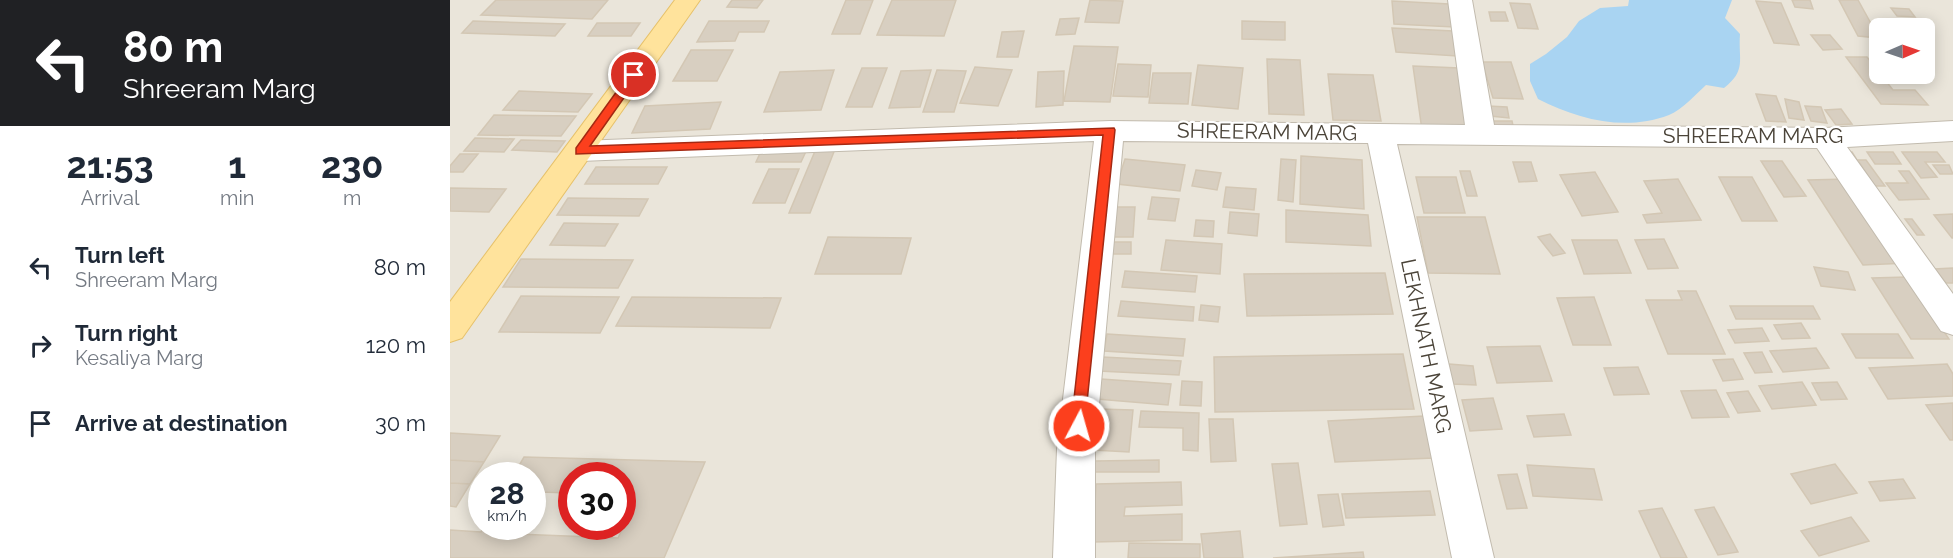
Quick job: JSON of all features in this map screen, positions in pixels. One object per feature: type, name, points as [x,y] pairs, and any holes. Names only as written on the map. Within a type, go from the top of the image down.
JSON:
[{"type":"main road","points":[[450,328],[688,0]]},
{"type":"street","points":[[1460,0],[1481,134]]},
{"type":"street","name":"SHREERAM MARG","points":[[580,151],[1110,130],[1825,138],[1953,131]]},
{"type":"street","points":[[1074,558],[1077,449],[1110,130]]},
{"type":"street","name":"LEKHNATH MARG","points":[[1380,133],[1473,558]]},
{"type":"street","points":[[1825,138],[1953,321]]},
{"type":"shaded area","points":[[450,0],[1953,0],[1953,558],[450,558]]},
{"type":"water","points":[[1629,0],[1732,0],[1725,18],[1740,34],[1740,64],[1736,76],[1724,88],[1706,85],[1684,106],[1669,115],[1635,122],[1618,123],[1585,117],[1538,99],[1530,81],[1530,64],[1567,37],[1579,21],[1600,8],[1628,6]]},
{"type":"building","points":[[496,0],[608,0],[592,19],[481,15]]},
{"type":"building","points":[[732,0],[763,0],[757,8],[727,7]]},
{"type":"building","points":[[846,0],[873,0],[860,34],[832,34]]},
{"type":"building","points":[[892,0],[956,0],[944,36],[877,35]]},
{"type":"building","points":[[1090,0],[1123,1],[1119,23],[1085,22]]},
{"type":"building","points":[[1792,0],[1810,0],[1813,9],[1795,7]]},
{"type":"building","points":[[1839,0],[1858,0],[1869,20],[1869,37],[1858,36]]},
{"type":"building","points":[[1392,1],[1449,4],[1454,27],[1394,24]]},
{"type":"building","points":[[1756,1],[1781,3],[1799,45],[1774,43]]},
{"type":"building","points":[[1510,3],[1530,4],[1538,29],[1518,28]]},
{"type":"building","points":[[1891,8],[1909,9],[1915,17],[1897,16]]},
{"type":"building","points":[[1489,12],[1505,12],[1508,21],[1491,21]]},
{"type":"building","points":[[1079,18],[1075,34],[1056,35],[1060,19]]},
{"type":"building","points":[[473,21],[565,24],[555,36],[462,33]]},
{"type":"building","points":[[709,21],[769,21],[764,32],[739,32],[735,41],[697,42]]},
{"type":"building","points":[[1242,21],[1285,22],[1285,40],[1242,39]]},
{"type":"building","points":[[597,23],[640,23],[631,36],[588,36]]},
{"type":"building","points":[[1392,28],[1453,31],[1457,56],[1396,52]]},
{"type":"building","points":[[1024,31],[1018,57],[997,57],[1002,32]]},
{"type":"building","points":[[1811,35],[1830,35],[1842,49],[1823,50]]},
{"type":"building","points":[[1074,46],[1118,47],[1110,102],[1064,101]]},
{"type":"building","points":[[691,50],[733,50],[717,81],[673,81]]},
{"type":"building","points":[[1846,57],[1867,57],[1869,60],[1869,84],[1888,84],[1893,90],[1915,90],[1928,105],[1881,104]]},
{"type":"building","points":[[1267,59],[1300,60],[1304,115],[1269,114]]},
{"type":"building","points":[[1482,62],[1511,62],[1523,99],[1493,98]]},
{"type":"building","points":[[1118,64],[1151,65],[1148,97],[1113,96]]},
{"type":"building","points":[[1198,65],[1243,68],[1238,109],[1192,105]]},
{"type":"building","points":[[1413,66],[1459,68],[1471,132],[1422,130]]},
{"type":"building","points":[[975,67],[1012,70],[998,106],[960,103]]},
{"type":"building","points":[[862,68],[887,68],[872,107],[846,107]]},
{"type":"building","points":[[834,70],[821,110],[764,112],[780,72]]},
{"type":"building","points":[[931,70],[920,107],[889,108],[901,71]]},
{"type":"building","points":[[937,70],[966,71],[954,112],[923,112]]},
{"type":"building","points":[[1064,71],[1063,105],[1036,107],[1038,72]]},
{"type":"building","points":[[1153,73],[1191,73],[1188,104],[1149,103]]},
{"type":"building","points":[[1328,74],[1373,75],[1381,121],[1333,120]]},
{"type":"building","points":[[519,91],[592,94],[578,112],[503,110]]},
{"type":"building","points":[[1756,94],[1776,96],[1786,122],[1766,121]]},
{"type":"building","points":[[1785,99],[1799,102],[1804,120],[1789,118]]},
{"type":"building","points":[[721,102],[710,129],[632,133],[645,106]]},
{"type":"building","points":[[1488,106],[1507,107],[1509,118],[1490,116]]},
{"type":"building","points":[[1805,106],[1821,107],[1827,123],[1811,121]]},
{"type":"building","points":[[1841,109],[1852,124],[1836,125],[1825,110]]},
{"type":"building","points":[[494,115],[576,116],[561,136],[478,135]]},
{"type":"building","points":[[1488,121],[1512,121],[1514,130],[1490,129]]},
{"type":"building","points":[[475,138],[514,139],[504,152],[464,151]]},
{"type":"building","points":[[521,140],[565,141],[557,152],[512,150]]},
{"type":"building","points":[[818,144],[837,144],[810,213],[789,213]]},
{"type":"building","points":[[763,147],[808,147],[801,162],[756,162]]},
{"type":"building","points":[[1841,152],[1852,152],[1857,160],[1866,160],[1885,186],[1875,186],[1859,162],[1848,163]]},
{"type":"building","points":[[1867,152],[1893,152],[1901,164],[1875,164]]},
{"type":"building","points":[[1902,152],[1937,152],[1945,162],[1925,162],[1937,177],[1921,178]]},
{"type":"building","points":[[460,154],[478,154],[463,172],[450,172],[450,166]]},
{"type":"building","points":[[1301,156],[1362,160],[1364,209],[1300,204]]},
{"type":"building","points":[[1125,159],[1185,165],[1180,191],[1117,184]]},
{"type":"building","points":[[1281,159],[1296,160],[1293,202],[1278,200]]},
{"type":"building","points":[[1761,161],[1782,161],[1806,196],[1784,197]]},
{"type":"building","points":[[1513,162],[1531,162],[1537,181],[1519,182]]},
{"type":"building","points":[[1933,165],[1949,165],[1953,174],[1940,174]]},
{"type":"building","points":[[596,167],[667,167],[658,184],[585,184]]},
{"type":"building","points":[[769,169],[799,169],[785,203],[753,203]]},
{"type":"building","points":[[1196,170],[1221,173],[1217,190],[1192,186]]},
{"type":"building","points":[[1460,171],[1470,171],[1477,196],[1467,196]]},
{"type":"building","points":[[1899,171],[1909,171],[1929,199],[1899,200],[1886,183],[1908,183]]},
{"type":"building","points":[[1595,172],[1618,212],[1582,216],[1560,175]]},
{"type":"building","points":[[1416,177],[1456,177],[1465,213],[1424,213]]},
{"type":"building","points":[[1719,177],[1752,177],[1777,221],[1742,221]]},
{"type":"building","points":[[1678,179],[1701,220],[1647,223],[1643,215],[1662,213],[1644,181]]},
{"type":"building","points":[[1848,179],[1907,263],[1863,265],[1808,180]]},
{"type":"building","points":[[1226,187],[1256,189],[1254,210],[1223,207]]},
{"type":"building","points":[[450,188],[506,189],[489,212],[450,211]]},
{"type":"building","points":[[1152,197],[1179,199],[1175,221],[1148,219]]},
{"type":"building","points":[[568,198],[648,199],[639,216],[557,215]]},
{"type":"building","points":[[1115,207],[1135,207],[1133,237],[1112,237]]},
{"type":"building","points":[[1286,210],[1368,215],[1371,246],[1286,242]]},
{"type":"building","points":[[1230,212],[1259,214],[1257,236],[1228,233]]},
{"type":"building","points":[[1953,214],[1953,238],[1952,238],[1934,215]]},
{"type":"building","points":[[1417,217],[1485,217],[1500,274],[1428,273]]},
{"type":"building","points":[[1905,219],[1912,219],[1924,235],[1917,235]]},
{"type":"building","points":[[1196,220],[1214,221],[1213,237],[1194,236]]},
{"type":"building","points":[[564,223],[618,224],[605,246],[550,245]]},
{"type":"building","points":[[1550,234],[1565,253],[1553,256],[1538,237]]},
{"type":"building","points":[[828,237],[911,238],[901,274],[815,274]]},
{"type":"building","points":[[1664,239],[1678,268],[1648,269],[1635,240]]},
{"type":"building","points":[[1166,240],[1222,244],[1220,274],[1161,270]]},
{"type":"building","points":[[1572,240],[1617,240],[1631,273],[1584,274]]},
{"type":"building","points":[[1112,242],[1131,242],[1131,254],[1111,254]]},
{"type":"building","points":[[521,259],[633,260],[618,288],[503,287]]},
{"type":"building","points":[[1814,267],[1848,272],[1855,290],[1821,286]]},
{"type":"building","points":[[1953,268],[1953,283],[1946,283],[1935,269]]},
{"type":"building","points":[[1125,271],[1197,276],[1195,292],[1122,287]]},
{"type":"building","points":[[1385,273],[1393,314],[1247,316],[1244,274]]},
{"type":"building","points":[[1907,277],[1949,339],[1911,339],[1872,278]]},
{"type":"building","points":[[1678,291],[1696,291],[1725,354],[1668,354],[1646,300],[1682,300]]},
{"type":"building","points":[[521,296],[619,297],[600,333],[499,332]]},
{"type":"building","points":[[632,297],[781,298],[770,328],[616,326]]},
{"type":"building","points":[[1594,297],[1611,345],[1573,345],[1557,298]]},
{"type":"building","points":[[1121,301],[1194,307],[1193,321],[1118,316]]},
{"type":"building","points":[[1201,305],[1220,307],[1218,322],[1199,320]]},
{"type":"building","points":[[1730,306],[1813,306],[1820,319],[1736,319]]},
{"type":"building","points":[[1801,323],[1810,338],[1782,339],[1774,325]]},
{"type":"building","points":[[1762,328],[1769,341],[1735,343],[1728,330]]},
{"type":"building","points":[[1107,334],[1185,339],[1183,356],[1104,351]]},
{"type":"building","points":[[1842,334],[1898,334],[1913,358],[1856,358]]},
{"type":"building","points":[[1540,346],[1552,381],[1497,383],[1487,347]]},
{"type":"building","points":[[1816,348],[1829,368],[1783,372],[1770,351]]},
{"type":"building","points":[[1762,352],[1772,372],[1755,373],[1744,353]]},
{"type":"building","points":[[1403,354],[1414,409],[1215,412],[1214,357]]},
{"type":"building","points":[[1102,357],[1181,361],[1179,375],[1099,371]]},
{"type":"building","points":[[1733,359],[1743,379],[1723,381],[1713,360]]},
{"type":"building","points":[[1449,364],[1473,366],[1476,385],[1452,384]]},
{"type":"building","points":[[1947,364],[1953,374],[1953,396],[1888,399],[1869,368]]},
{"type":"building","points":[[1638,367],[1649,394],[1614,395],[1604,368]]},
{"type":"building","points":[[1101,379],[1171,384],[1168,405],[1097,399]]},
{"type":"building","points":[[1182,381],[1202,382],[1201,406],[1180,405]]},
{"type":"building","points":[[1802,382],[1816,405],[1772,409],[1759,386]]},
{"type":"building","points":[[1837,382],[1847,399],[1821,400],[1812,383]]},
{"type":"building","points":[[1716,390],[1729,417],[1692,418],[1681,391]]},
{"type":"building","points":[[1748,391],[1760,411],[1738,413],[1727,393]]},
{"type":"building","points":[[1493,398],[1502,429],[1470,431],[1462,400]]},
{"type":"building","points":[[1953,403],[1953,440],[1950,440],[1926,405]]},
{"type":"building","points":[[1099,409],[1133,410],[1129,452],[1093,450]]},
{"type":"building","points":[[1141,411],[1199,413],[1198,451],[1183,450],[1183,428],[1139,427]]},
{"type":"building","points":[[1564,414],[1571,435],[1534,437],[1527,416]]},
{"type":"building","points":[[1424,416],[1434,458],[1335,462],[1328,421]]},
{"type":"building","points":[[1209,419],[1233,419],[1236,461],[1211,462]]},
{"type":"building","points":[[450,433],[500,436],[484,462],[450,460]]},
{"type":"building","points":[[524,457],[705,462],[664,558],[450,558],[450,530],[468,531],[468,540],[546,540],[546,535],[558,536],[558,540],[636,540],[636,462],[558,462],[558,493],[546,492],[546,462],[521,462]]},
{"type":"building","points":[[450,460],[484,462],[468,462],[468,484],[450,483]]},
{"type":"building","points":[[1159,460],[1159,472],[1094,472],[1095,461]]},
{"type":"building","points":[[1298,463],[1307,524],[1280,526],[1272,464]]},
{"type":"building","points":[[1835,464],[1857,493],[1811,504],[1791,474]]},
{"type":"building","points":[[1527,465],[1594,469],[1602,500],[1533,496]]},
{"type":"building","points":[[1517,474],[1527,508],[1507,509],[1498,475]]},
{"type":"building","points":[[1903,479],[1915,498],[1880,501],[1869,482]]},
{"type":"building","points":[[1181,482],[1182,505],[1125,507],[1124,516],[1182,514],[1182,540],[1093,542],[1096,484]]},
{"type":"building","points":[[450,483],[468,484],[456,507],[450,506]]},
{"type":"building","points":[[1430,491],[1435,515],[1346,518],[1342,494]]},
{"type":"building","points":[[1338,494],[1344,525],[1323,527],[1318,495]]},
{"type":"building","points":[[1714,507],[1738,552],[1718,555],[1695,510]]},
{"type":"building","points":[[1662,508],[1687,558],[1661,558],[1639,511]]},
{"type":"building","points":[[1851,517],[1869,541],[1819,556],[1801,531]]},
{"type":"building","points":[[1240,531],[1243,558],[1204,558],[1201,534]]},
{"type":"building","points":[[1129,543],[1200,544],[1200,558],[1128,558]]},
{"type":"building","points":[[1363,552],[1364,558],[1273,558]]},
{"type":"route","points":[[634,75],[580,151],[1110,130],[1079,426]]}]
